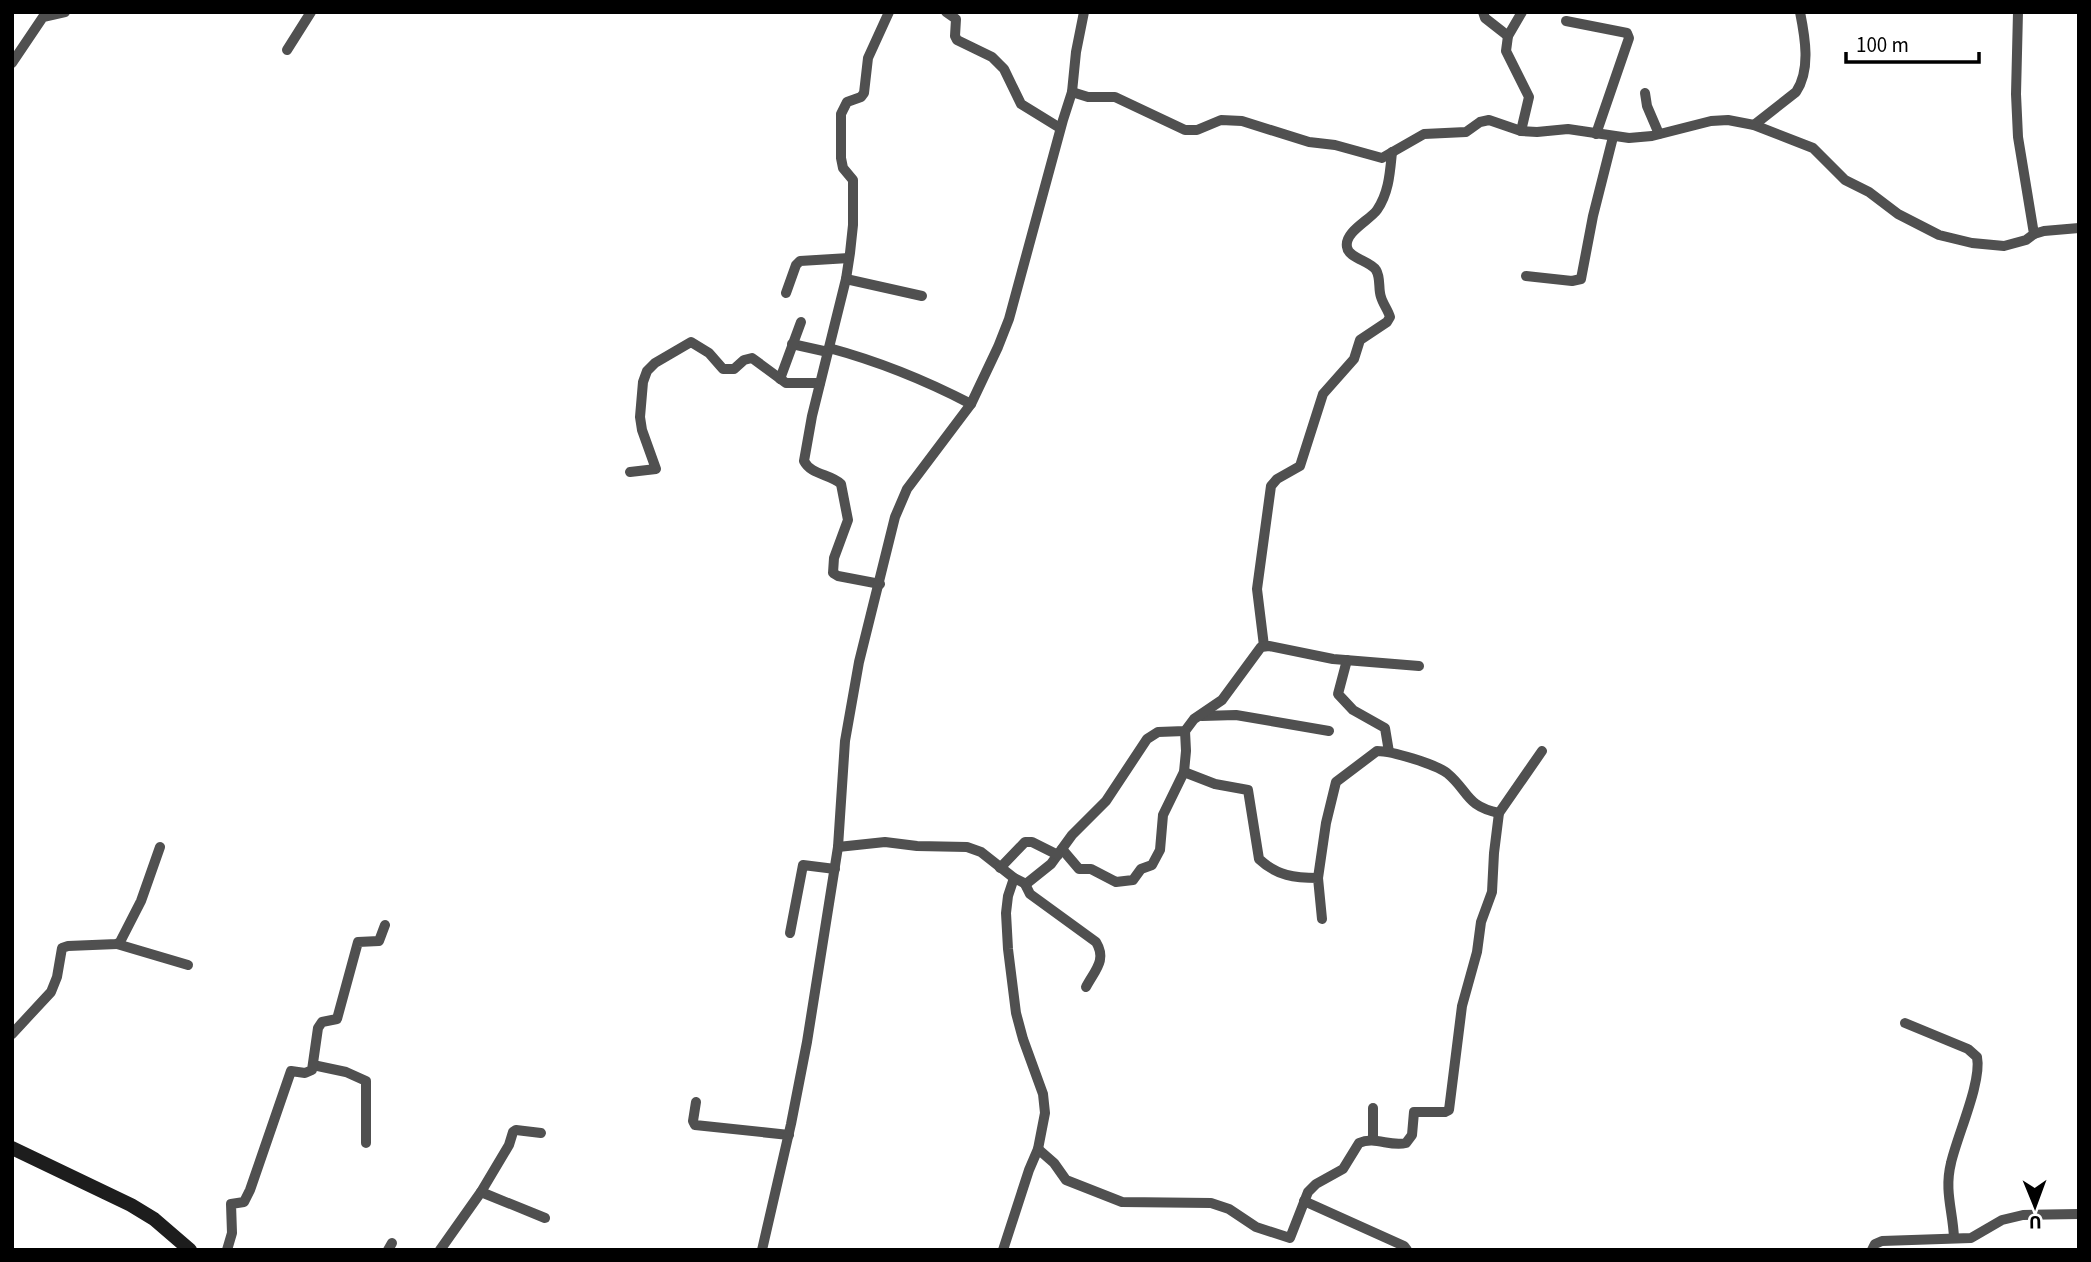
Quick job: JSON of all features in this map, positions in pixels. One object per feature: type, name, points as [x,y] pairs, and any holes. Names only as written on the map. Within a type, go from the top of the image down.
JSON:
[{"type":"street","points":[[12,63],[43,17],[65,12]]},
{"type":"street","points":[[287,50],[311,12]]},
{"type":"street","points":[[880,583],[833,573],[834,558],[848,520],[841,484],[838,480],[810,469],[804,461],[846,279],[853,225],[853,180],[842,164],[841,114],[847,102],[861,97],[864,93],[868,58],[889,12]]},
{"type":"street","points":[[946,12],[956,19],[957,40],[992,57],[1004,69],[1021,104],[1060,128]]},
{"type":"street","points":[[762,1250],[807,1042],[835,869],[845,741],[859,662],[895,517],[902,497],[971,404],[990,367],[1009,319],[1072,92],[1084,12]]},
{"type":"street","points":[[1483,12],[1485,18],[1508,36]]},
{"type":"street","points":[[1521,131],[1529,97],[1506,54],[1508,36],[1522,12]]},
{"type":"street","points":[[1754,125],[1796,92],[1800,85],[1806,56],[1800,12]]},
{"type":"street","points":[[2018,12],[2018,137],[2034,234]]},
{"type":"street","points":[[1566,21],[1627,33],[1629,38],[1596,134]]},
{"type":"street","points":[[1072,92],[1088,97],[1115,97],[1185,130],[1197,130],[1221,120],[1233,119],[1309,142],[1335,145],[1378,158],[1424,134],[1466,132],[1485,120],[1496,121],[1521,131],[1568,129],[1613,137],[1637,138],[1716,120],[1754,125],[1813,148],[1845,180],[1870,192],[1898,214],[1939,235],[1972,243],[2004,246],[2026,240],[2044,230],[2079,228]]},
{"type":"street","points":[[1645,93],[1647,107],[1659,134]]},
{"type":"street","points":[[1526,276],[1572,281],[1581,279],[1593,216],[1613,137]]},
{"type":"street","points":[[1264,646],[1257,589],[1271,486],[1277,479],[1300,466],[1322,394],[1354,359],[1360,340],[1387,322],[1390,317],[1381,299],[1378,273],[1349,252],[1346,246],[1353,232],[1383,201],[1388,188],[1392,152]]},
{"type":"street","points":[[786,293],[797,262],[805,259],[849,258]]},
{"type":"street","points":[[846,279],[922,296]]},
{"type":"street","points":[[780,379],[801,322]]},
{"type":"street","points":[[631,472],[656,469],[640,417],[644,376],[655,363],[688,343],[693,342],[709,353],[723,369],[734,369],[744,360],[752,358],[780,379],[790,383],[820,383]]},
{"type":"street","points":[[792,344],[865,357],[910,374],[971,404]]},
{"type":"street","points":[[1264,646],[1347,660],[1419,666]]},
{"type":"street","points":[[1000,868],[1025,842],[1060,852],[1079,870],[1091,869],[1119,883],[1133,880],[1141,869],[1152,865],[1159,854],[1163,815],[1184,772],[1185,731],[1196,717],[1222,699],[1250,660],[1264,646]]},
{"type":"street","points":[[1347,660],[1338,694],[1353,710],[1385,728],[1389,752]]},
{"type":"street","points":[[1196,717],[1236,715],[1329,730]]},
{"type":"street","points":[[1025,884],[1031,882],[1060,852],[1105,801],[1147,739],[1158,732],[1185,731]]},
{"type":"street","points":[[1038,1149],[1054,1163],[1066,1180],[1122,1202],[1211,1203],[1228,1209],[1256,1227],[1287,1238],[1292,1235],[1304,1201],[1315,1184],[1346,1166],[1359,1143],[1373,1139],[1387,1143],[1406,1143],[1412,1135],[1414,1112],[1449,1110],[1462,1006],[1477,952],[1481,922],[1492,892],[1499,813],[1542,751]]},
{"type":"street","points":[[1322,919],[1318,878],[1326,823],[1336,782],[1374,752],[1389,752],[1441,769],[1477,806],[1499,813]]},
{"type":"street","points":[[1184,772],[1215,784],[1248,790],[1259,859],[1285,876],[1318,878]]},
{"type":"street","points":[[838,847],[885,842],[917,846],[967,846],[981,852],[1025,884],[1030,894],[1096,942],[1102,959],[1086,987]]},
{"type":"street","points":[[117,944],[141,901],[160,847]]},
{"type":"street","points":[[790,933],[803,865],[835,869]]},
{"type":"street","points":[[1003,1250],[1021,1191],[1038,1149],[1045,1103],[1017,1020],[1008,949],[1006,904],[1014,878]]},
{"type":"street","points":[[227,1250],[232,1233],[231,1205],[244,1202],[250,1190],[291,1071],[309,1072],[313,1065],[320,1023],[337,1019],[358,942],[379,941],[385,925]]},
{"type":"street","points":[[12,1034],[51,992],[57,977],[61,948],[117,944],[188,965]]},
{"type":"street","points":[[1905,1023],[1968,1049],[1977,1057],[1978,1064],[1947,1185],[1954,1238]]},
{"type":"street","points":[[313,1065],[346,1072],[366,1081],[366,1143]]},
{"type":"street","points":[[696,1102],[693,1121],[695,1125],[789,1135]]},
{"type":"street","points":[[1373,1108],[1373,1139]]},
{"type":"street","points":[[440,1250],[481,1192],[509,1144],[513,1132],[516,1130],[541,1133]]},
{"type":"street","points":[[12,1148],[131,1205],[154,1219],[190,1250]]},
{"type":"street","points":[[481,1192],[545,1218]]},
{"type":"street","points":[[1304,1201],[1408,1250]]},
{"type":"street","points":[[1872,1250],[1875,1244],[1882,1241],[1971,1238],[2002,1220],[2023,1215],[2079,1214]]}]
